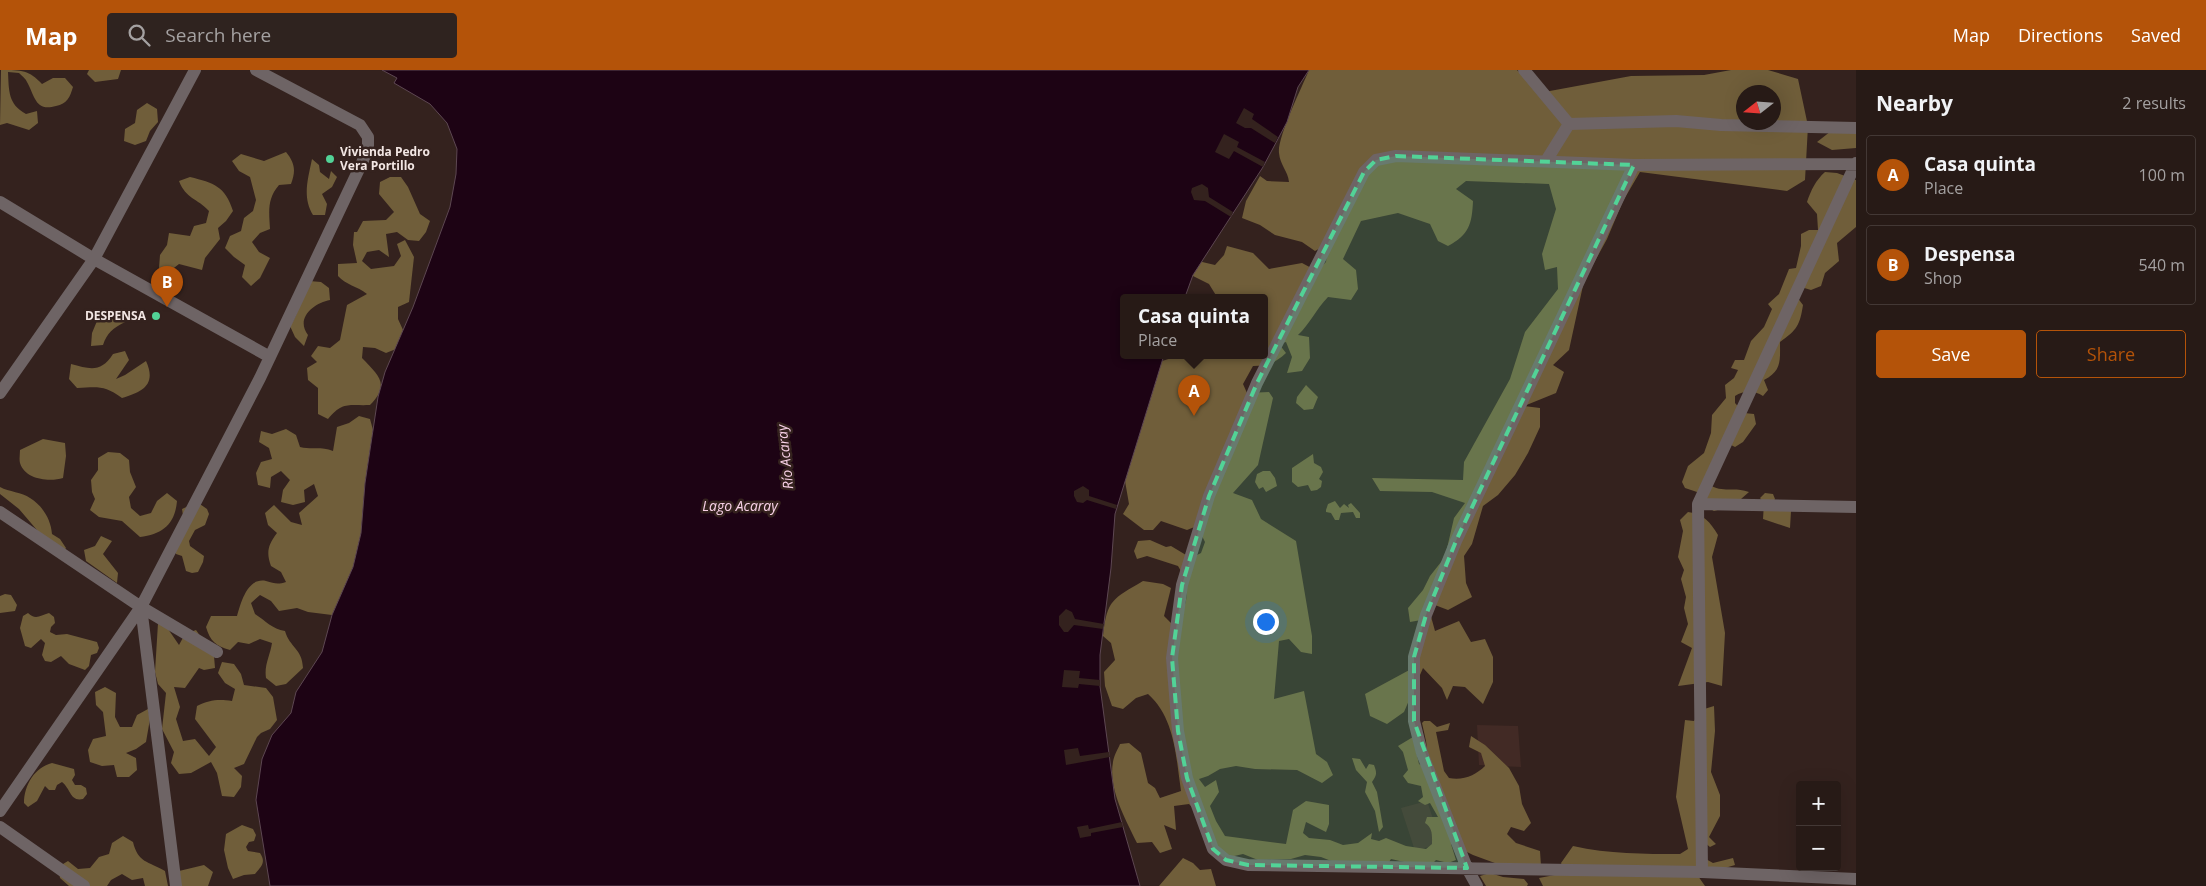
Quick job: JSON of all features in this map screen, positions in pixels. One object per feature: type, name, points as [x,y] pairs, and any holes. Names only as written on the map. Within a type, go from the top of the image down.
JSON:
[{"type":"street","points":[[0,393],[94,259],[195,70]]},
{"type":"street","points":[[0,811],[141,607],[270,357],[368,150],[368,137],[360,125],[256,70]]},
{"type":"street","points":[[1524,70],[1569,124]]},
{"type":"street","points":[[1569,124],[1676,121],[1721,125],[1856,128]]},
{"type":"street","points":[[1546,161],[1569,124]]},
{"type":"street","points":[[1702,872],[1698,504],[1856,164],[1634,165],[1396,156],[1376,160],[1364,172],[1257,383],[1209,496],[1182,585],[1172,658],[1178,731],[1187,778],[1213,849],[1226,860],[1248,865],[1702,872],[1856,879]]},
{"type":"street","points":[[1477,886],[1467,868],[1422,753],[1414,721],[1414,657],[1426,615],[1456,540],[1634,165]]},
{"type":"street","points":[[0,202],[94,259],[270,357]]},
{"type":"street","points":[[1698,504],[1856,508]]},
{"type":"street","points":[[0,512],[141,607],[217,652]]},
{"type":"street","points":[[141,607],[176,886]]},
{"type":"street","points":[[0,827],[84,886]]},
{"type":"highlighted area","points":[[1396,156],[1634,165],[1456,541],[1426,615],[1414,657],[1414,721],[1467,868],[1248,865],[1226,860],[1213,849],[1187,778],[1178,731],[1172,658],[1182,585],[1209,496],[1257,383],[1364,172],[1376,160]]},
{"type":"shaded area","points":[[1,70],[29,73],[42,84],[53,78],[65,78],[73,87],[69,97],[63,104],[44,107],[37,102],[26,81],[19,73],[8,72],[9,91],[13,101],[26,114],[37,111],[38,123],[29,130],[7,123],[0,125]]},
{"type":"shaded area","points":[[89,70],[121,70],[118,79],[95,82],[87,74]]},
{"type":"shaded area","points":[[1309,70],[1517,70],[1539,93],[1631,76],[1704,75],[1731,70],[1768,70],[1798,79],[1808,126],[1805,180],[1787,191],[1640,172],[1623,201],[1607,239],[1584,281],[1569,350],[1553,365],[1564,372],[1556,393],[1524,406],[1540,408],[1540,427],[1515,475],[1498,495],[1483,506],[1472,544],[1464,556],[1466,583],[1472,597],[1448,610],[1427,602],[1435,631],[1459,621],[1471,642],[1485,639],[1493,657],[1493,682],[1483,704],[1465,687],[1453,686],[1447,700],[1442,688],[1423,668],[1404,712],[1387,724],[1370,716],[1365,694],[1413,668],[1427,619],[1410,622],[1408,608],[1423,590],[1430,576],[1445,557],[1454,518],[1465,503],[1432,492],[1380,491],[1372,478],[1463,480],[1464,462],[1510,379],[1525,332],[1558,289],[1557,267],[1545,270],[1542,254],[1556,209],[1549,184],[1466,181],[1456,189],[1473,201],[1472,216],[1468,228],[1461,238],[1448,246],[1438,241],[1430,224],[1398,213],[1361,221],[1343,259],[1356,270],[1358,289],[1351,300],[1328,297],[1298,335],[1309,337],[1310,358],[1302,371],[1287,373],[1292,357],[1286,342],[1279,344],[1286,353],[1271,363],[1253,366],[1243,384],[1247,393],[1269,392],[1273,398],[1258,465],[1233,493],[1252,500],[1261,519],[1296,541],[1312,636],[1312,654],[1301,652],[1289,639],[1279,641],[1274,699],[1304,691],[1316,754],[1327,762],[1333,775],[1322,783],[1297,770],[1255,769],[1236,766],[1220,769],[1199,779],[1205,787],[1216,780],[1219,792],[1210,806],[1225,836],[1286,844],[1293,810],[1306,801],[1329,805],[1329,824],[1326,832],[1306,822],[1303,833],[1309,838],[1330,840],[1343,845],[1358,843],[1372,833],[1371,839],[1379,841],[1386,838],[1406,846],[1426,849],[1432,844],[1431,830],[1425,823],[1427,817],[1438,817],[1430,803],[1425,805],[1418,801],[1423,797],[1421,786],[1408,783],[1403,776],[1408,770],[1403,752],[1398,746],[1413,737],[1419,764],[1426,768],[1429,765],[1422,723],[1430,721],[1437,727],[1450,723],[1448,730],[1436,732],[1444,771],[1449,778],[1459,779],[1469,776],[1485,766],[1481,753],[1469,747],[1471,736],[1485,745],[1509,768],[1519,786],[1522,804],[1531,823],[1524,831],[1511,827],[1507,834],[1516,843],[1540,851],[1541,866],[1503,866],[1473,855],[1451,844],[1456,860],[1448,863],[1436,860],[1426,870],[1413,864],[1391,859],[1389,862],[1344,866],[1321,857],[1305,855],[1291,859],[1258,860],[1243,854],[1230,857],[1217,853],[1199,814],[1189,804],[1174,806],[1176,830],[1164,825],[1172,849],[1160,853],[1152,842],[1137,843],[1115,793],[1112,772],[1115,755],[1120,744],[1129,743],[1141,753],[1148,783],[1155,788],[1160,798],[1181,791],[1173,739],[1164,714],[1148,694],[1136,698],[1123,709],[1112,706],[1105,686],[1104,672],[1115,660],[1111,643],[1103,636],[1107,614],[1113,601],[1143,581],[1163,584],[1171,588],[1164,616],[1171,623],[1178,618],[1185,604],[1185,581],[1178,566],[1147,556],[1137,559],[1134,551],[1138,541],[1150,540],[1166,547],[1171,546],[1191,558],[1201,553],[1205,542],[1197,526],[1187,530],[1161,521],[1153,530],[1144,530],[1123,514],[1129,504],[1125,481],[1157,378],[1159,362],[1168,359],[1268,359],[1268,294],[1215,294],[1209,284],[1189,274],[1198,261],[1215,265],[1224,255],[1227,246],[1253,253],[1269,269],[1302,263],[1317,271],[1326,262],[1328,244],[1315,251],[1302,242],[1275,235],[1260,225],[1242,218],[1246,201],[1260,176],[1267,181],[1289,182],[1279,153],[1282,136]]},
{"type":"shaded area","points":[[147,103],[157,109],[158,122],[150,131],[146,141],[135,145],[124,141],[125,129],[135,123],[137,110]]},
{"type":"shaded area","points":[[1840,124],[1856,126],[1856,148],[1832,150],[1817,142]]},
{"type":"shaded area","points":[[286,152],[293,164],[293,179],[291,184],[279,185],[275,190],[270,206],[270,229],[260,233],[252,242],[259,252],[270,258],[260,278],[251,286],[242,277],[245,265],[225,248],[230,236],[241,231],[244,218],[253,211],[256,200],[250,177],[239,171],[232,161],[241,154],[264,161]]},
{"type":"shaded area","points":[[312,159],[319,165],[320,172],[329,179],[331,171],[337,177],[332,187],[322,194],[327,204],[325,215],[313,215],[308,201],[307,188]]},
{"type":"shaded area","points":[[1825,172],[1837,173],[1856,180],[1856,227],[1837,243],[1839,261],[1825,273],[1821,286],[1811,290],[1801,287],[1794,293],[1803,305],[1801,318],[1794,330],[1780,342],[1780,360],[1777,369],[1770,377],[1764,380],[1768,390],[1763,396],[1749,392],[1735,396],[1735,403],[1744,413],[1754,414],[1756,424],[1743,442],[1735,447],[1727,443],[1708,484],[1719,489],[1749,492],[1733,506],[1714,511],[1707,507],[1697,492],[1685,488],[1682,482],[1688,466],[1704,453],[1711,433],[1712,415],[1726,398],[1725,385],[1734,378],[1738,370],[1731,368],[1735,360],[1744,360],[1751,341],[1764,327],[1772,309],[1768,304],[1779,294],[1789,269],[1796,268],[1801,246],[1801,234],[1809,230],[1818,230],[1817,214],[1807,202],[1814,186]]},
{"type":"shaded area","points":[[190,177],[206,181],[218,187],[226,196],[233,211],[218,228],[220,239],[205,258],[202,270],[179,264],[170,271],[159,268],[160,255],[167,245],[169,233],[190,236],[194,226],[206,223],[209,211],[188,195],[179,181]]},
{"type":"shaded area","points":[[390,177],[401,177],[408,187],[420,214],[430,221],[426,232],[419,241],[408,240],[397,232],[386,234],[389,257],[379,250],[367,252],[362,261],[371,269],[394,266],[401,256],[397,244],[405,240],[414,257],[409,302],[398,307],[398,319],[403,330],[396,349],[386,353],[375,348],[363,347],[362,358],[380,380],[380,391],[376,398],[370,405],[342,407],[328,419],[318,414],[318,388],[308,380],[307,368],[317,362],[311,356],[318,346],[330,348],[340,340],[347,305],[367,294],[338,276],[338,264],[357,263],[353,245],[354,232],[357,232],[363,221],[386,220],[394,212],[379,194],[380,182]]},
{"type":"shaded area","points":[[309,281],[321,282],[329,288],[330,300],[318,304],[305,317],[305,329],[308,335],[304,346],[295,337],[290,326]]},
{"type":"shaded area","points":[[119,312],[125,322],[111,331],[103,345],[91,346],[92,333],[97,321]]},
{"type":"shaded area","points":[[125,351],[129,360],[116,379],[146,361],[149,369],[149,382],[136,393],[122,398],[101,388],[77,388],[69,379],[71,364],[95,368],[104,364],[113,354]]},
{"type":"shaded area","points":[[1306,385],[1318,397],[1313,409],[1304,410],[1296,403],[1297,397]]},
{"type":"shaded area","points":[[359,416],[370,419],[373,430],[365,483],[361,533],[353,567],[332,615],[308,612],[297,608],[279,611],[271,601],[260,595],[251,603],[255,614],[273,627],[285,631],[302,661],[303,668],[286,684],[276,686],[266,678],[266,665],[272,643],[260,639],[249,644],[238,642],[230,650],[214,642],[209,636],[206,627],[211,616],[237,616],[246,592],[254,583],[259,581],[278,584],[286,582],[281,572],[271,566],[269,561],[269,549],[277,533],[268,525],[265,513],[274,505],[291,522],[302,525],[299,513],[318,496],[314,484],[304,490],[305,502],[293,505],[281,502],[283,490],[290,480],[281,471],[271,477],[270,488],[258,485],[256,473],[261,462],[272,459],[269,448],[259,442],[261,431],[272,434],[286,429],[296,435],[300,447],[333,451],[337,427],[349,423]]},
{"type":"shaded area","points":[[43,439],[65,443],[66,456],[63,478],[52,480],[38,478],[23,469],[20,461],[20,450]]},
{"type":"shaded area","points":[[108,452],[120,453],[129,460],[130,472],[136,487],[129,497],[131,508],[140,516],[151,513],[157,501],[167,493],[177,501],[174,516],[161,530],[148,536],[140,537],[122,521],[99,517],[90,510],[95,499],[91,480],[98,470],[98,458]]},
{"type":"shaded area","points":[[1313,454],[1314,463],[1321,467],[1323,472],[1319,479],[1322,481],[1321,487],[1311,491],[1308,485],[1298,487],[1292,482],[1292,468]]},
{"type":"shaded area","points":[[1263,471],[1270,471],[1275,478],[1277,486],[1266,492],[1263,487],[1259,489],[1255,482],[1257,474]]},
{"type":"shaded area","points":[[0,487],[27,496],[42,509],[48,519],[52,534],[60,539],[66,548],[60,557],[19,509],[0,494]]},
{"type":"shaded area","points":[[1765,493],[1773,494],[1775,499],[1771,505],[1791,511],[1790,528],[1763,519],[1764,503],[1760,498]]},
{"type":"shaded area","points":[[1335,501],[1340,508],[1344,504],[1349,508],[1348,505],[1351,503],[1360,513],[1360,518],[1356,518],[1353,512],[1341,513],[1339,520],[1335,520],[1331,513],[1326,512],[1326,510],[1328,504]]},
{"type":"shaded area","points":[[197,502],[207,509],[209,514],[205,525],[195,530],[189,541],[190,546],[204,556],[198,572],[192,573],[186,571],[182,556],[176,554],[173,548],[184,522],[182,509]]},
{"type":"shaded area","points":[[1688,512],[1706,519],[1718,535],[1712,557],[1725,633],[1722,686],[1708,682],[1678,686],[1692,648],[1681,642],[1688,624],[1684,608],[1686,597],[1681,579],[1684,570],[1678,557],[1683,531],[1680,520]]},
{"type":"shaded area","points":[[101,536],[112,541],[103,554],[118,573],[117,583],[86,561],[84,550],[95,546]]},
{"type":"shaded area","points":[[5,594],[11,595],[17,605],[15,611],[0,613],[0,596]]},
{"type":"shaded area","points":[[28,613],[35,617],[49,613],[54,617],[55,623],[51,627],[50,632],[56,635],[67,634],[97,642],[99,648],[97,653],[91,655],[89,666],[85,670],[69,664],[61,656],[51,662],[45,661],[42,655],[45,643],[41,639],[31,648],[25,646],[20,628],[23,616]]},
{"type":"shaded area","points":[[158,623],[166,626],[179,645],[185,634],[196,630],[214,656],[215,668],[204,670],[199,668],[185,688],[174,687],[180,707],[176,719],[183,741],[195,739],[209,756],[216,747],[195,719],[197,706],[214,700],[232,701],[235,689],[225,683],[218,673],[222,662],[234,664],[241,674],[244,685],[266,688],[273,697],[277,720],[270,729],[257,737],[244,764],[234,768],[242,776],[241,787],[234,797],[222,796],[217,773],[211,762],[191,773],[179,774],[171,763],[174,752],[162,729],[166,693],[158,684],[155,672]]},
{"type":"shaded area","points":[[105,687],[116,693],[115,717],[120,727],[132,727],[137,715],[148,709],[150,719],[146,742],[126,753],[136,758],[137,770],[129,777],[117,777],[114,765],[102,766],[90,762],[88,750],[93,739],[106,736],[103,712],[96,705],[95,692]]},
{"type":"shaded area","points":[[1714,706],[1715,731],[1711,772],[1720,795],[1720,816],[1709,837],[1716,844],[1710,847],[1704,842],[1704,858],[1713,863],[1733,858],[1735,865],[1698,876],[1705,886],[1543,886],[1539,878],[1565,873],[1561,863],[1573,846],[1600,851],[1640,854],[1680,854],[1688,849],[1676,797],[1685,720],[1694,721],[1701,710]]},
{"type":"shaded area","points":[[1477,725],[1518,726],[1521,767],[1479,765]]},
{"type":"shaded area","points":[[1352,758],[1360,759],[1366,769],[1369,764],[1374,765],[1376,770],[1375,778],[1372,782],[1377,792],[1383,827],[1379,832],[1375,811],[1365,792],[1367,782],[1356,770]]},
{"type":"shaded area","points":[[52,763],[74,769],[75,775],[72,780],[75,785],[81,785],[86,788],[87,794],[83,799],[76,799],[62,782],[57,785],[55,790],[49,790],[45,786],[37,801],[28,807],[24,803],[28,783],[40,768]]},
{"type":"shaded area","points":[[1427,801],[1441,843],[1415,851],[1401,808]]},
{"type":"shaded area","points":[[242,825],[253,829],[256,835],[254,841],[249,842],[246,847],[248,851],[260,853],[263,861],[255,874],[233,879],[228,868],[224,850],[226,834]]},
{"type":"shaded area","points":[[123,836],[133,842],[141,858],[165,871],[168,886],[145,886],[143,878],[132,880],[122,874],[111,880],[107,886],[69,886],[60,878],[58,867],[68,861],[78,869],[90,868],[99,857],[109,854],[112,843]]},
{"type":"shaded area","points":[[1183,858],[1193,863],[1200,870],[1211,869],[1216,886],[1159,886]]},
{"type":"shaded area","points":[[204,865],[213,872],[208,886],[179,886],[179,871]]},
{"type":"shaded area","points":[[1490,873],[1503,877],[1524,879],[1528,884],[1527,886],[1486,886],[1480,876]]},
{"type":"water","name":"Lago Acaray","points":[[382,70],[1309,70],[1298,87],[1287,122],[1263,167],[1193,275],[1186,294],[1120,294],[1120,359],[1163,359],[1115,514],[1111,568],[1100,655],[1100,686],[1115,799],[1140,886],[270,886],[256,800],[262,759],[272,735],[291,713],[296,692],[322,652],[332,615],[353,567],[361,533],[365,483],[378,397],[385,372],[413,307],[450,207],[456,174],[457,149],[447,123],[430,104],[394,83],[397,78]]},
{"type":"pier","points":[[1244,108],[1254,114],[1252,119],[1278,137],[1275,143],[1251,128],[1245,128],[1236,123]]},
{"type":"pier","points":[[1224,134],[1239,142],[1237,147],[1265,162],[1263,167],[1234,151],[1229,159],[1215,152]]},
{"type":"pier","points":[[1202,184],[1208,188],[1209,197],[1233,212],[1231,217],[1205,201],[1194,200],[1191,192],[1192,188]]},
{"type":"pier","points":[[1083,486],[1089,490],[1089,496],[1117,505],[1116,509],[1087,500],[1083,503],[1077,502],[1074,491]]},
{"type":"pier","points":[[1066,609],[1072,612],[1075,619],[1104,624],[1103,629],[1074,625],[1068,632],[1064,632],[1059,625],[1059,616]]},
{"type":"pier","points":[[1064,670],[1080,671],[1079,678],[1100,680],[1100,686],[1079,684],[1078,688],[1062,687]]},
{"type":"pier","points":[[1078,748],[1080,756],[1109,752],[1110,757],[1066,765],[1064,750]]},
{"type":"pier","points":[[1122,822],[1123,827],[1091,833],[1091,836],[1080,838],[1077,827],[1088,825],[1089,829]]},
{"type":"place","name":"Vivienda Pedro Vera Portillo","points":[[330,159]]},
{"type":"place","name":"Despensa","points":[[167,307]]},
{"type":"place","name":"DESPENSA","points":[[156,316]]},
{"type":"place","name":"Casa quinta","points":[[1194,416]]},
{"type":"water label","name":"Río Acaray","points":[[785,457]]}]
